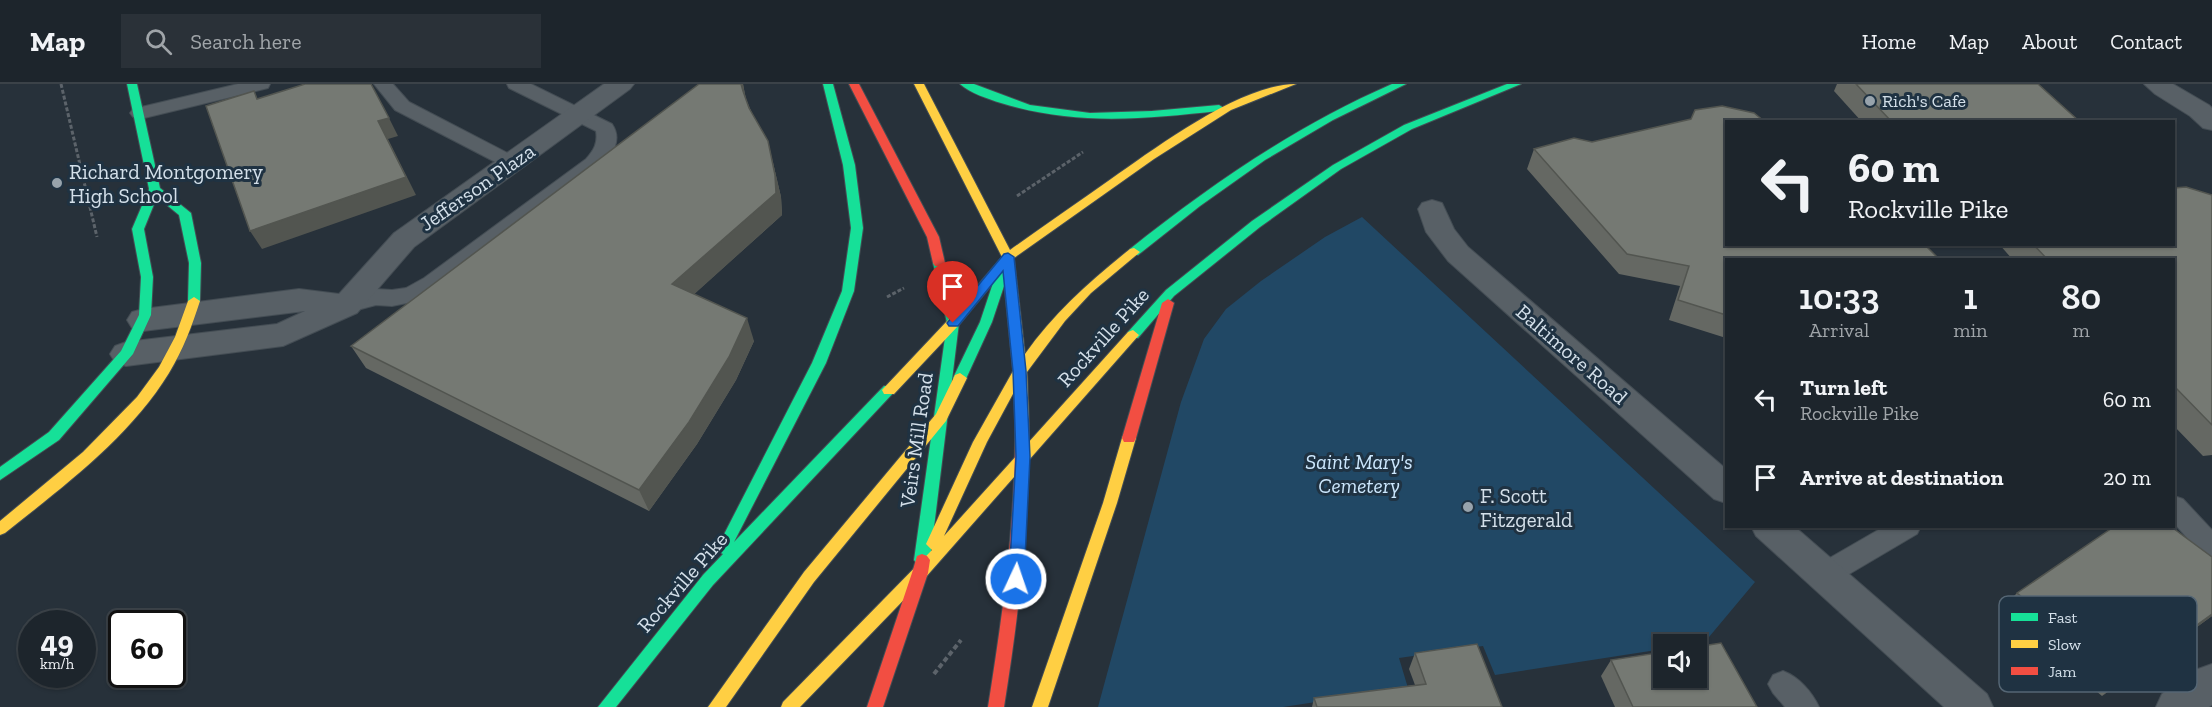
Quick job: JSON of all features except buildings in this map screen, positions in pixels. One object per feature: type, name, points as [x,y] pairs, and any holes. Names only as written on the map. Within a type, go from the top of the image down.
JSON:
[{"type":"main road","points":[[0,474],[54,436],[126,354],[143,320],[147,277],[138,229],[155,189],[132,84]]},
{"type":"main road","points":[[708,580],[819,363],[848,291],[857,228],[849,165],[828,84]]},
{"type":"main road","name":"Veirs Mill Road","points":[[854,84],[933,237],[953,323],[920,573],[875,707]]},
{"type":"main road","points":[[919,84],[1008,257],[1020,371],[1023,457],[1016,579],[996,707]]},
{"type":"main road","points":[[965,84],[987,98],[1056,116],[1131,118],[1227,108]]},
{"type":"main road","name":"Rockville Pike","points":[[606,707],[708,580],[953,323],[1008,257],[1150,157],[1227,108],[1292,84]]},
{"type":"main road","points":[[920,573],[984,429],[1020,371],[1082,295],[1169,224],[1314,124],[1372,94],[1401,84]]},
{"type":"main road","name":"Rockville Pike","points":[[789,707],[920,573],[1170,294],[1256,224],[1337,167],[1408,127],[1516,84]]},
{"type":"main road","points":[[0,529],[97,450],[167,367],[176,349],[195,296],[195,260],[185,213],[155,189]]},
{"type":"main road","points":[[716,707],[808,577],[941,417],[986,322],[1008,257]]},
{"type":"main road","points":[[1040,707],[1110,503],[1170,294]]},
{"type":"street","name":"Jefferson Plaza","points":[[126,354],[283,335],[346,305],[404,240],[621,84]]},
{"type":"street","points":[[2157,84],[2210,116]]},
{"type":"street","points":[[2191,84],[2197,90],[2210,116]]},
{"type":"street","name":"Baltimore Road","points":[[1432,209],[1441,232],[1458,254],[1721,476]]},
{"type":"street","points":[[143,320],[299,300],[346,305]]},
{"type":"street","points":[[1771,528],[1973,707]]},
{"type":"street","points":[[2176,707],[2212,682]]},
{"type":"lane","points":[[140,113],[261,84]]},
{"type":"lane","points":[[383,84],[402,106],[512,163]]},
{"type":"lane","points":[[346,305],[376,297],[392,298],[412,294],[432,283],[605,151],[608,139],[605,128],[516,84]]},
{"type":"lane","points":[[2175,507],[2212,548]]},
{"type":"lane","points":[[1824,574],[1904,528]]},
{"type":"lane","points":[[1784,684],[1804,707]]},
{"type":"path","points":[[61,84],[97,240]]},
{"type":"path","points":[[1014,198],[1091,148]]},
{"type":"path","points":[[883,298],[909,286]]},
{"type":"path","points":[[928,683],[952,649],[965,638]]},
{"type":"green space","name":"Saint Mary's Cemetery","points":[[1362,217],[1755,582],[1707,639],[1707,634],[1653,634],[1653,651],[1495,675],[1483,646],[1399,658],[1408,688],[1283,707],[1098,707],[1181,402],[1204,339],[1226,309],[1261,281],[1325,237]]},
{"type":"traffic: fast","points":[[0,474],[54,436],[126,354],[145,315],[147,277],[138,229],[155,189],[132,84]]},
{"type":"traffic: fast","points":[[724,548],[819,363],[848,291],[857,228],[849,165],[828,84]]},
{"type":"traffic: fast","points":[[965,84],[997,98],[1059,114],[1152,115],[1219,108]]},
{"type":"traffic: fast","points":[[1134,252],[1196,203],[1261,158],[1329,118],[1401,84]]},
{"type":"traffic: fast","points":[[1133,335],[1170,293],[1256,224],[1337,167],[1408,127],[1516,84]]},
{"type":"traffic: fast","points":[[155,189],[185,213],[195,263],[194,301]]},
{"type":"traffic: fast","points":[[922,560],[953,323],[939,263]]},
{"type":"traffic: fast","points":[[960,378],[986,322],[1002,274]]},
{"type":"traffic: fast","points":[[606,707],[708,580],[889,390]]},
{"type":"traffic: slow","points":[[919,84],[1008,257],[1020,371],[1022,424]]},
{"type":"traffic: slow","points":[[889,390],[953,323],[1008,257],[1150,157],[1227,108],[1291,84]]},
{"type":"traffic: slow","points":[[933,544],[963,475],[1016,377],[1060,318],[1087,290],[1134,252]]},
{"type":"traffic: slow","points":[[0,529],[88,456],[142,401],[164,370],[182,337],[194,301]]},
{"type":"traffic: slow","points":[[789,707],[920,573],[1133,335]]},
{"type":"traffic: slow","points":[[716,707],[809,577],[941,417],[960,378]]},
{"type":"traffic: slow","points":[[1040,707],[1110,503],[1129,438]]},
{"type":"traffic: jam","points":[[854,84],[933,237],[939,263]]},
{"type":"traffic: jam","points":[[1129,438],[1168,303]]},
{"type":"traffic: jam","points":[[996,707],[1012,601],[1019,531],[1022,424]]},
{"type":"traffic: jam","points":[[875,707],[920,573],[922,560]]},
{"type":"place","name":"Rich's Cafe","points":[[1870,101]]},
{"type":"place","name":"Richard Montgomery High School","points":[[57,183]]},
{"type":"place","name":"F. Scott Fitzgerald","points":[[1468,507]]},
{"type":"route","points":[[953,323],[1008,257],[1020,371],[1023,457],[1016,579]]}]
